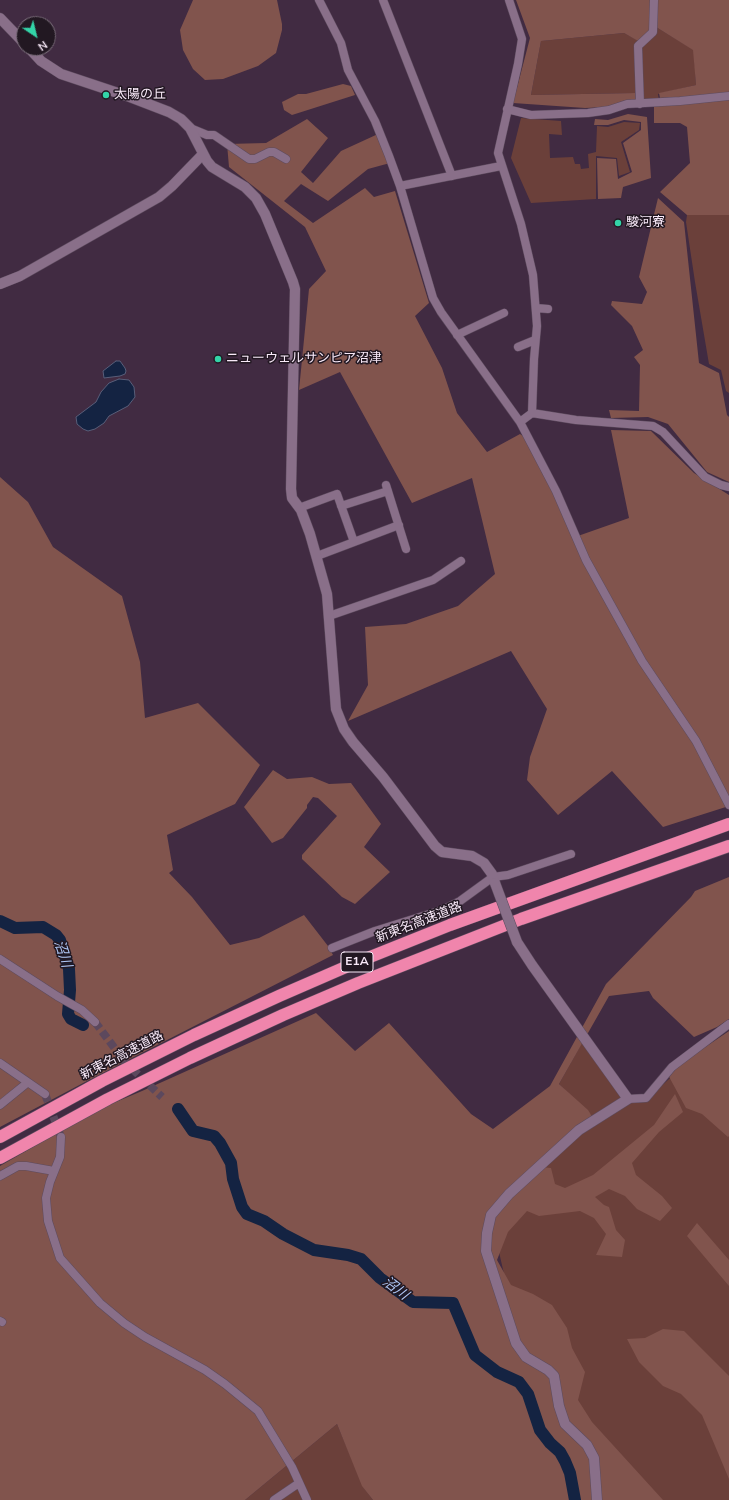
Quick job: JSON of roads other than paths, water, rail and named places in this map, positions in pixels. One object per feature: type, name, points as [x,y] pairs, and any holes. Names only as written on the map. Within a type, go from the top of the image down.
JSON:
[{"type":"highway","name":"新東名高速道路","points":[[0,1137],[116,1074],[194,1035],[355,963],[465,920],[729,824]]},
{"type":"highway","name":"E1A","points":[[0,1158],[108,1099],[190,1058],[283,1015],[344,989],[521,919],[729,846]]},
{"type":"street","points":[[319,0],[341,43],[348,70],[374,121],[400,186],[433,298],[457,335],[520,422],[556,491],[586,560],[642,661],[696,741],[728,803]]},
{"type":"street","points":[[383,0],[452,176]]},
{"type":"street","points":[[510,0],[522,39],[518,64],[498,153],[521,224],[533,275],[537,326],[532,413]]},
{"type":"street","points":[[640,104],[638,46],[653,32],[654,0]]},
{"type":"street","points":[[0,18],[16,35]]},
{"type":"street","points":[[36,56],[41,61],[61,74],[130,96],[169,112],[181,119],[190,128],[203,154],[212,167],[245,187],[256,198],[265,214],[295,289],[292,498],[304,517],[317,556],[327,594],[336,709],[344,729],[353,742],[383,777],[435,846],[442,852],[472,856],[484,863],[494,880],[517,942],[628,1099]]},
{"type":"street","points":[[507,109],[531,115],[588,112],[609,110],[627,104],[729,96]]},
{"type":"street","points":[[190,128],[207,135],[214,135],[250,159],[255,159],[269,152],[274,152],[286,158]]},
{"type":"street","points":[[0,284],[20,276],[159,197],[172,186],[203,154]]},
{"type":"street","points":[[400,186],[501,166]]},
{"type":"street","points":[[536,308],[548,309]]},
{"type":"street","points":[[457,335],[504,314]]},
{"type":"street","points":[[518,347],[536,340]]},
{"type":"street","points":[[520,422],[532,413],[576,420],[654,426],[663,432],[705,477],[720,485],[729,487]]},
{"type":"street","points":[[341,506],[387,488],[406,549]]},
{"type":"street","points":[[299,508],[336,494],[354,542]]},
{"type":"street","points":[[317,556],[399,525]]},
{"type":"street","points":[[329,616],[433,580],[461,561]]},
{"type":"street","points":[[332,948],[375,931],[442,910],[494,880],[571,854]]},
{"type":"street","points":[[0,959],[57,996],[82,1010],[95,1022]]},
{"type":"street","points":[[597,1500],[594,1458],[587,1445],[565,1424],[559,1406],[554,1376],[548,1370],[526,1357],[516,1343],[486,1251],[487,1233],[491,1215],[509,1194],[579,1130],[628,1099],[646,1098],[672,1067],[729,1024]]},
{"type":"street","points":[[0,1063],[45,1094]]},
{"type":"street","points":[[0,1105],[27,1083]]},
{"type":"street","points":[[62,1137],[60,1156],[46,1198],[48,1221],[60,1258],[100,1303],[124,1323],[145,1337],[205,1370],[258,1411],[292,1467],[307,1500]]},
{"type":"street","points":[[0,1176],[18,1166],[54,1171]]},
{"type":"street","points":[[274,1500],[299,1482]]},
{"type":"water","points":[[116,361],[120,361],[125,368],[125,374],[104,378],[103,371]]},
{"type":"water","points":[[119,379],[129,380],[134,387],[135,397],[128,406],[109,416],[104,423],[95,429],[88,431],[83,429],[77,424],[76,417],[96,402],[101,392],[109,383]]},
{"type":"waterway","name":"沼川","points":[[0,921],[15,928],[43,927],[56,935],[60,940],[69,969],[70,990],[68,1014],[71,1019],[83,1025]]},
{"type":"waterway","name":"沼川","points":[[178,1109],[193,1131],[214,1136],[220,1143],[231,1163],[233,1179],[242,1207],[247,1214],[264,1221],[283,1234],[314,1250],[348,1255],[361,1259],[380,1278],[413,1302],[453,1303],[475,1355],[497,1372],[519,1382],[528,1394],[540,1430],[550,1443],[560,1452],[565,1461],[570,1473],[575,1500]]},
{"type":"tunnel","points":[[95,1022],[125,1062],[162,1097]]},
{"type":"tunnel","points":[[45,1094],[61,1137]]},
{"type":"place","name":"太陽の丘","points":[[106,95]]},
{"type":"place","name":"駿河寮","points":[[618,223]]},
{"type":"place","name":"ニューウェルサンピア沼津","points":[[218,359]]}]
